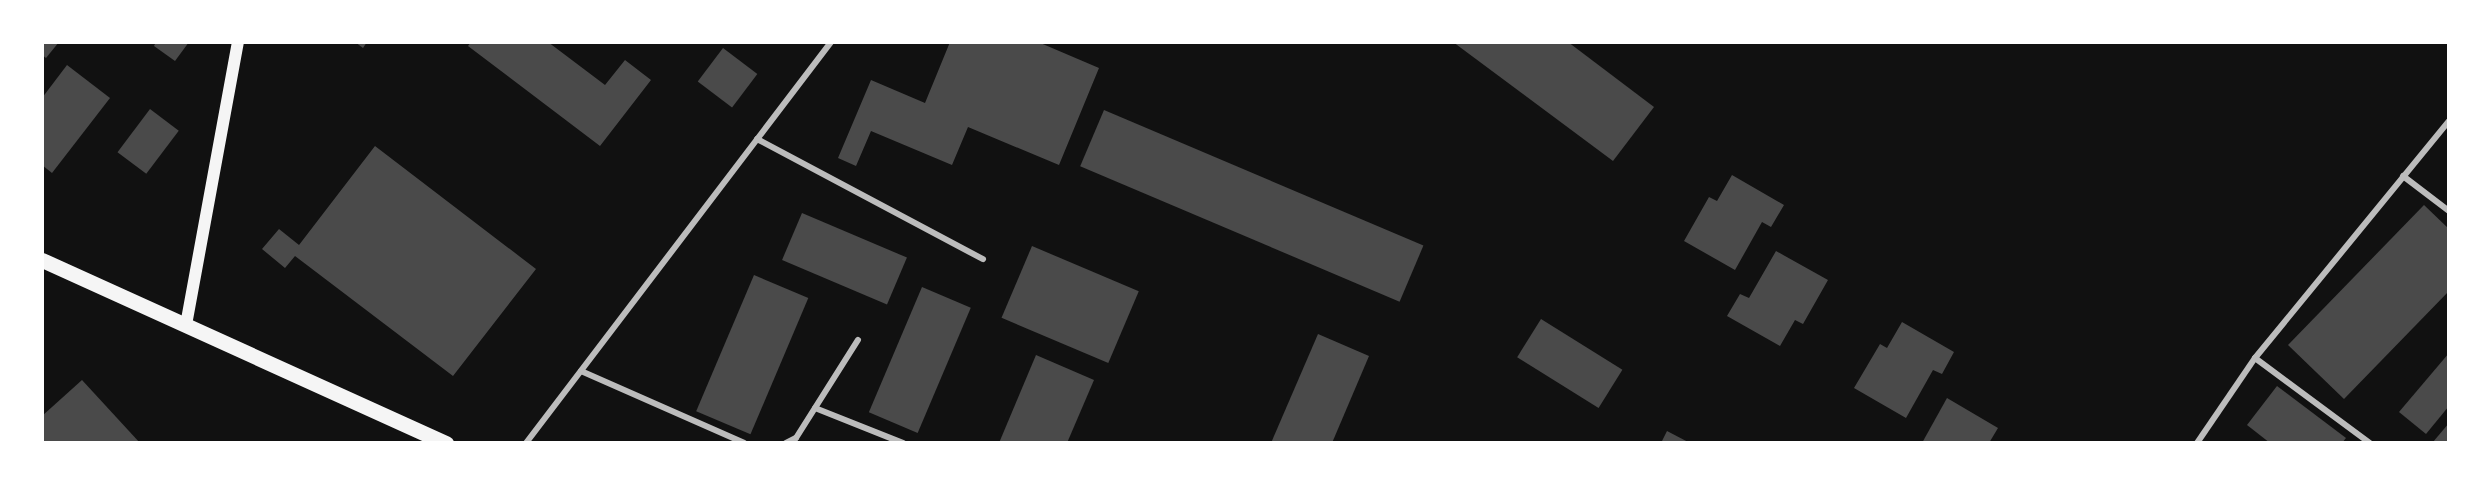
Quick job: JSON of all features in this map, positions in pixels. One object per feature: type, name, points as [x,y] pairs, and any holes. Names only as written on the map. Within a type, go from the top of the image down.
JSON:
[{"type":"main road","points":[[186,325],[238,42]]},
{"type":"main road","points":[[42,260],[446,443]]},
{"type":"street","points":[[526,443],[831,42]]},
{"type":"street","points":[[2197,443],[2255,358],[2449,121]]},
{"type":"street","points":[[757,139],[983,259]]},
{"type":"street","points":[[2403,176],[2449,211]]},
{"type":"street","points":[[786,443],[796,438],[858,340]]},
{"type":"street","points":[[2255,358],[2370,443]]},
{"type":"street","points":[[581,371],[744,443]]},
{"type":"street","points":[[815,408],[903,443]]},
{"type":"building","points":[[42,42],[59,42],[46,58],[42,55]]},
{"type":"building","points":[[156,42],[189,42],[175,61],[154,46]]},
{"type":"building","points":[[355,42],[367,42],[363,48]]},
{"type":"building","points":[[471,42],[548,42],[605,85],[625,60],[651,80],[600,146],[468,46]]},
{"type":"building","points":[[950,42],[1038,42],[1099,68],[1059,165],[968,127],[952,165],[871,131],[856,166],[838,158],[871,80],[925,103]]},
{"type":"building","points":[[1453,42],[1568,42],[1654,107],[1613,161]]},
{"type":"building","points":[[723,48],[757,74],[732,107],[698,82]]},
{"type":"building","points":[[67,65],[110,98],[52,173],[42,165],[42,98]]},
{"type":"building","points":[[150,109],[179,131],[146,174],[118,152]]},
{"type":"building","points":[[1104,110],[1423,246],[1400,302],[1080,166]]},
{"type":"building","points":[[375,146],[536,269],[453,376],[295,256],[285,268],[262,249],[279,229],[299,245]]},
{"type":"building","points":[[1732,175],[1784,205],[1771,227],[1762,222],[1735,270],[1684,241],[1709,197],[1717,201]]},
{"type":"building","points":[[2424,205],[2449,229],[2449,291],[2344,399],[2288,345]]},
{"type":"building","points":[[802,213],[907,258],[887,304],[782,260]]},
{"type":"building","points":[[1032,246],[1139,291],[1108,363],[1002,318]]},
{"type":"building","points":[[1776,251],[1828,280],[1803,324],[1795,320],[1780,346],[1727,316],[1740,294],[1749,298]]},
{"type":"building","points":[[754,275],[808,298],[750,434],[696,411]]},
{"type":"building","points":[[922,287],[971,308],[918,433],[869,412]]},
{"type":"building","points":[[1541,319],[1622,370],[1599,408],[1517,357]]},
{"type":"building","points":[[1902,322],[1954,352],[1942,374],[1933,370],[1906,418],[1854,388],[1880,344],[1887,348]]},
{"type":"building","points":[[1318,334],[1369,356],[1332,443],[1271,443]]},
{"type":"building","points":[[2449,353],[2449,406],[2426,434],[2399,412]]},
{"type":"building","points":[[1036,355],[1094,380],[1067,443],[999,443]]},
{"type":"building","points":[[82,380],[140,443],[42,443],[42,416]]},
{"type":"building","points":[[2277,386],[2346,438],[2342,443],[2270,443],[2247,425]]},
{"type":"building","points":[[1947,398],[1998,428],[1989,443],[1922,443]]},
{"type":"building","points":[[2449,423],[2449,443],[2434,443],[2433,442]]},
{"type":"building","points":[[1667,431],[1690,443],[1661,443]]}]
